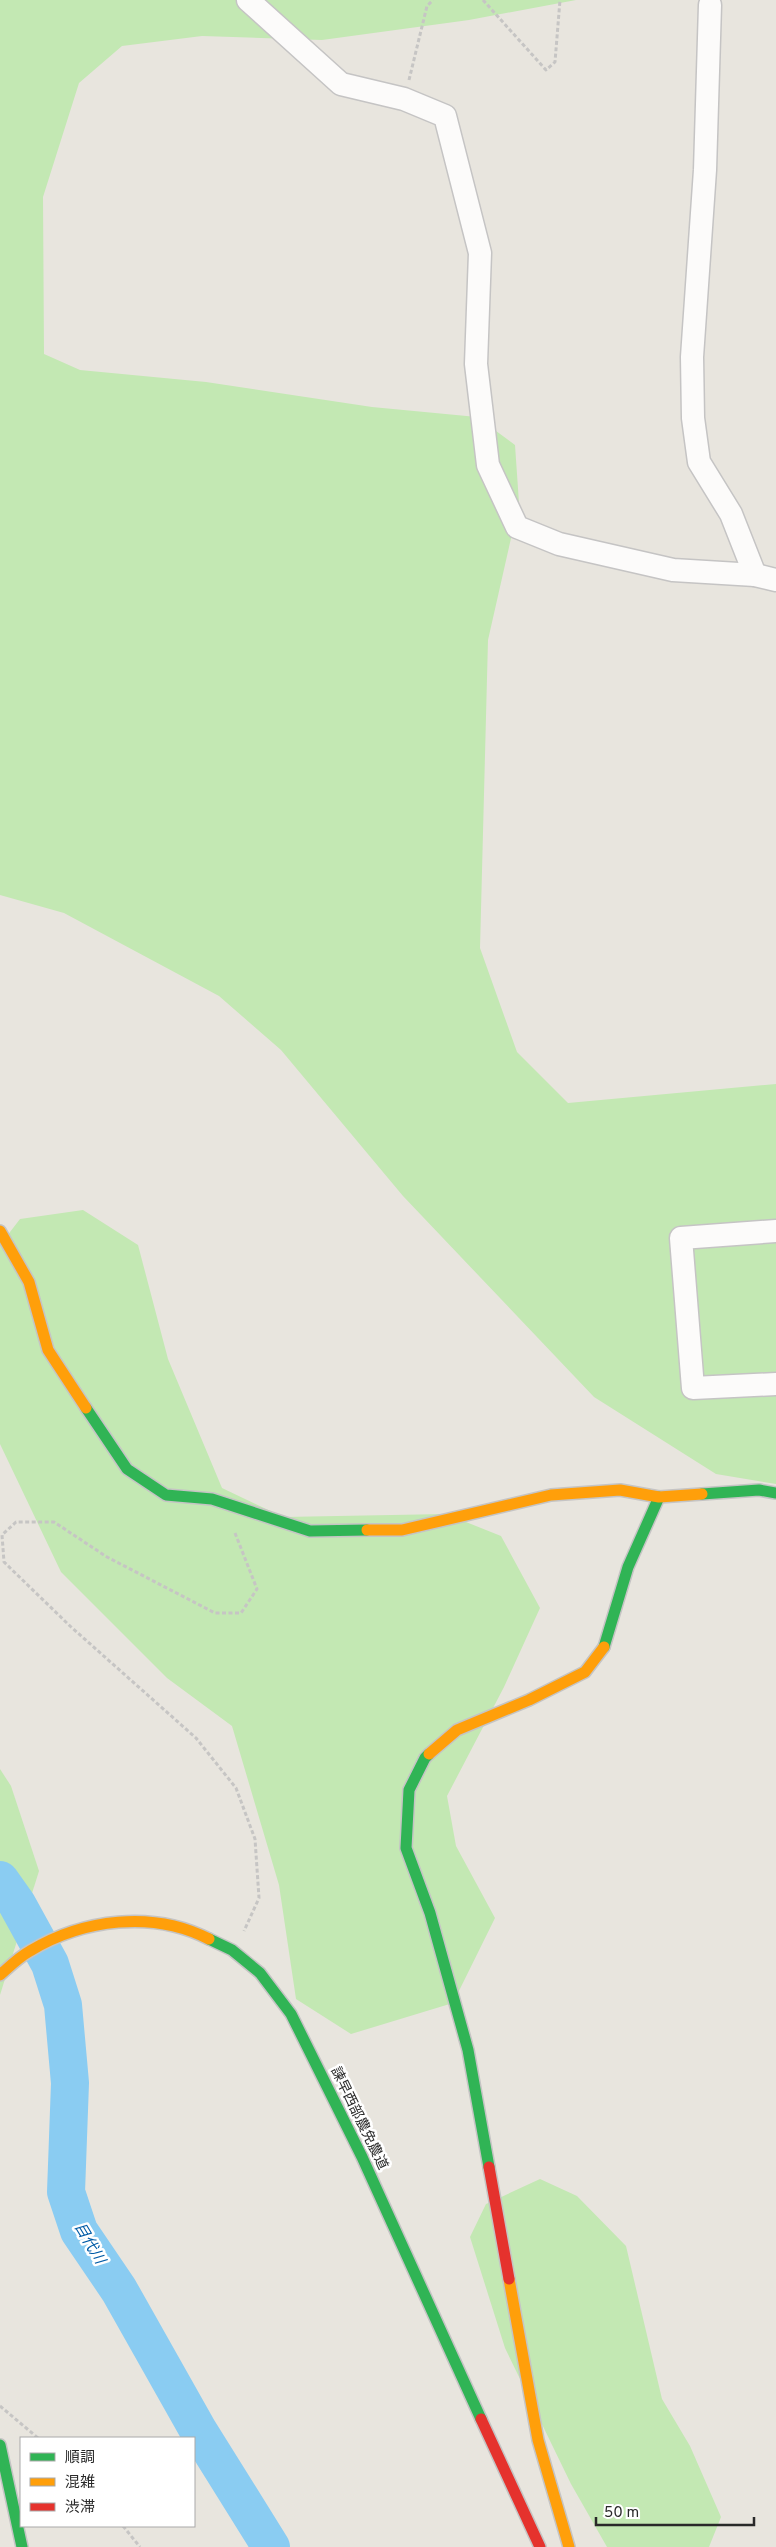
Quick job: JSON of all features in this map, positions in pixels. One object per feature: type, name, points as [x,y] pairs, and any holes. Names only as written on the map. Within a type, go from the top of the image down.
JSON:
[{"type":"street","points":[[248,0],[341,84],[404,99],[445,116],[480,253],[476,364],[488,465],[517,527],[559,544],[673,570],[766,577]]},
{"type":"street","points":[[710,5],[705,170],[692,357],[693,418],[699,462],[766,577]]},
{"type":"street","points":[[776,1230],[681,1238],[693,1388],[776,1384]]},
{"type":"street","points":[[0,1231],[29,1282],[48,1350],[127,1469],[166,1495],[212,1500],[310,1531],[402,1530],[551,1495],[620,1490],[659,1497],[759,1490],[776,1493]]},
{"type":"street","points":[[570,2547],[538,2440],[468,2050],[430,1913],[406,1848],[409,1790],[425,1758],[457,1730],[529,1700],[586,1672],[606,1644],[628,1567],[659,1497]]},
{"type":"street","name":"諫早西部農免農道","points":[[0,1975],[17,1957],[56,1936],[104,1921],[133,1921],[180,1927],[209,1935],[260,1972],[287,2006],[349,2126],[540,2547]]},
{"type":"street","points":[[0,2445],[22,2547]]},
{"type":"path","points":[[404,99],[427,6],[433,0]]},
{"type":"path","points":[[483,0],[546,70],[555,62],[560,0]]},
{"type":"path","points":[[232,1529],[238,1536],[257,1589],[241,1613],[215,1613],[108,1557],[54,1522],[16,1522],[2,1535],[4,1562],[70,1626],[196,1738],[236,1788],[255,1839],[259,1898],[234,1952]]},
{"type":"path","points":[[0,2406],[37,2437]]},
{"type":"path","points":[[124,2527],[140,2547]]},
{"type":"green space","points":[[0,0],[576,0],[469,20],[322,40],[202,36],[122,46],[79,83],[43,197],[44,354],[80,370],[206,382],[372,407],[477,417],[515,445],[519,503],[488,640],[480,948],[517,1052],[568,1103],[776,1084],[776,1484],[716,1474],[594,1397],[403,1196],[281,1050],[219,996],[64,913],[0,895]]},
{"type":"green space","points":[[83,1210],[138,1245],[168,1359],[222,1488],[283,1517],[446,1514],[501,1536],[540,1608],[504,1687],[447,1796],[456,1846],[495,1918],[453,2003],[351,2034],[296,1999],[279,1885],[232,1726],[167,1678],[61,1572],[0,1444],[0,1245],[20,1219]]},
{"type":"green space","points":[[0,1769],[11,1786],[39,1871],[0,1995]]},
{"type":"green space","points":[[540,2179],[577,2196],[626,2246],[662,2399],[690,2446],[721,2517],[709,2547],[607,2547],[571,2484],[505,2348],[470,2237],[486,2204]]},
{"type":"waterway","name":"目代川","points":[[0,1880],[17,1904],[50,1964],[63,2005],[70,2083],[66,2192],[79,2231],[119,2290],[198,2430],[271,2547]]},
{"type":"traffic: fast","points":[[86,1408],[127,1469],[166,1495],[212,1499],[310,1531],[367,1530]]},
{"type":"traffic: fast","points":[[702,1494],[759,1490],[776,1493]]},
{"type":"traffic: fast","points":[[604,1647],[628,1567],[659,1497]]},
{"type":"traffic: fast","points":[[429,1754],[425,1758],[409,1790],[406,1848],[430,1913],[468,2050],[489,2167]]},
{"type":"traffic: fast","points":[[209,1939],[232,1950],[260,1973],[291,2014],[362,2157],[481,2419]]},
{"type":"traffic: fast","points":[[0,2445],[22,2547]]},
{"type":"traffic: slow","points":[[0,1231],[29,1282],[48,1350],[86,1408]]},
{"type":"traffic: slow","points":[[367,1530],[402,1530],[551,1495],[620,1490],[659,1497],[702,1494]]},
{"type":"traffic: slow","points":[[429,1754],[457,1730],[529,1700],[585,1672],[604,1647]]},
{"type":"traffic: slow","points":[[0,1975],[30,1951],[51,1940],[95,1925],[118,1922],[165,1924],[209,1939]]},
{"type":"traffic: slow","points":[[509,2279],[538,2440],[569,2547]]},
{"type":"traffic: jam","points":[[489,2167],[509,2279]]},
{"type":"traffic: jam","points":[[481,2419],[540,2547]]}]
